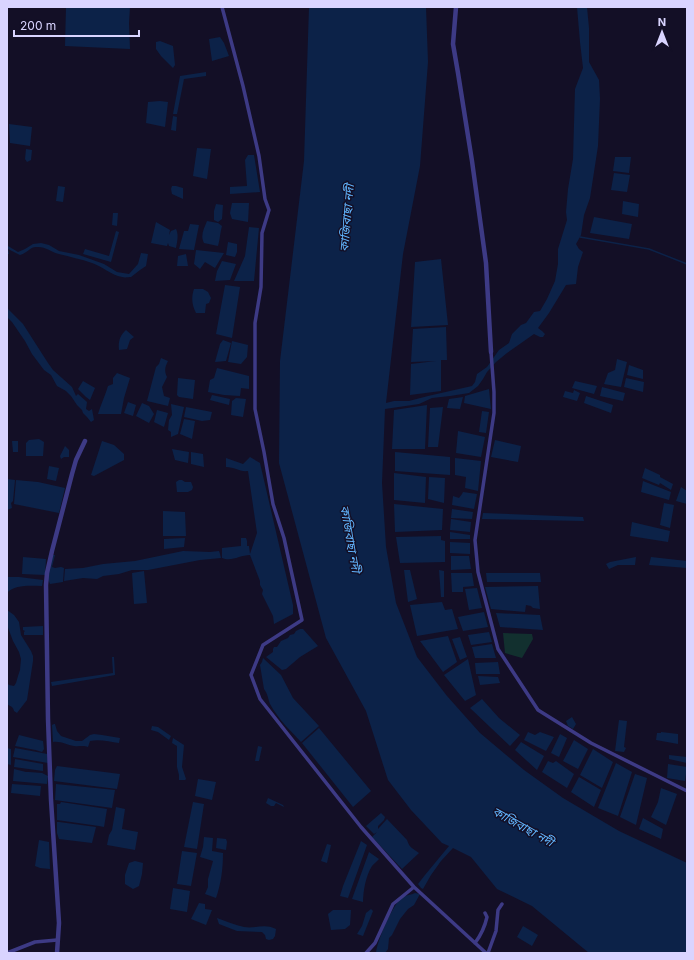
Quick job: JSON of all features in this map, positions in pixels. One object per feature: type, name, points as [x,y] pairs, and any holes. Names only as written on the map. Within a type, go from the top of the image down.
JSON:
[{"type":"street","points":[[222,7],[259,156],[265,199],[269,210],[262,233],[261,287],[255,323],[255,408],[273,504],[284,538],[302,620],[263,646],[251,675],[260,699],[361,827],[414,887],[487,953],[496,931],[498,910],[502,904]]},
{"type":"street","points":[[457,7],[453,44],[486,263],[494,392],[494,413],[475,540],[478,572],[498,650],[538,710],[591,743],[687,791]]},
{"type":"street","points":[[57,953],[59,923],[51,800],[47,690],[46,585],[52,551],[72,474],[76,460],[85,441]]},
{"type":"street","points":[[366,953],[375,943],[393,904],[414,887]]},
{"type":"street","points":[[475,943],[486,920],[487,917],[485,913]]},
{"type":"street","points":[[7,953],[35,942],[57,940]]},
{"type":"green space","points":[[503,633],[532,634],[533,639],[522,658],[505,653]]},
{"type":"water","points":[[66,7],[130,7],[130,49],[65,46]]},
{"type":"water","name":"কাজিবাছা নদী","points":[[309,7],[426,7],[428,62],[420,166],[403,254],[386,403],[394,401],[409,401],[472,386],[475,382],[477,374],[487,367],[499,350],[509,343],[512,334],[521,325],[526,323],[534,312],[540,311],[547,299],[555,281],[558,264],[558,249],[567,220],[566,212],[568,189],[573,159],[575,89],[583,68],[577,7],[587,7],[589,28],[589,62],[599,80],[600,99],[598,146],[590,198],[584,215],[581,235],[576,244],[583,252],[578,267],[576,284],[566,285],[538,328],[545,334],[543,337],[534,334],[507,353],[496,362],[478,386],[469,393],[432,398],[419,404],[385,409],[382,483],[386,547],[396,603],[417,657],[447,696],[480,733],[524,770],[563,798],[619,831],[687,863],[687,953],[589,953],[532,906],[497,889],[471,857],[453,848],[441,861],[423,889],[418,884],[449,846],[442,843],[411,810],[388,780],[366,711],[326,638],[279,463],[280,361],[304,161]]},
{"type":"water","points":[[220,37],[229,56],[212,61],[209,39]]},
{"type":"water","points":[[160,41],[173,46],[175,65],[173,68],[156,49],[156,42]]},
{"type":"water","points":[[206,72],[206,76],[184,79],[177,114],[173,114],[180,76]]},
{"type":"water","points":[[148,102],[168,102],[165,127],[146,123]]},
{"type":"water","points":[[173,116],[177,117],[176,131],[171,130]]},
{"type":"water","points":[[9,124],[32,127],[30,146],[10,143]]},
{"type":"water","points":[[197,148],[211,149],[207,179],[193,176]]},
{"type":"water","points":[[26,149],[32,150],[31,160],[27,162],[25,159]]},
{"type":"water","points":[[248,155],[254,155],[260,192],[230,194],[230,187],[247,186],[245,160]]},
{"type":"water","points":[[615,157],[631,157],[629,173],[613,171]]},
{"type":"water","points":[[614,173],[630,175],[627,192],[611,190]]},
{"type":"water","points":[[58,186],[65,187],[63,202],[56,201]]},
{"type":"water","points":[[172,186],[183,188],[183,199],[172,194]]},
{"type":"water","points":[[623,201],[639,204],[638,217],[622,214]]},
{"type":"water","points":[[232,203],[249,203],[248,222],[232,219],[230,213]]},
{"type":"water","points":[[216,204],[223,205],[222,219],[218,222],[214,220]]},
{"type":"water","points":[[113,213],[118,213],[117,226],[112,225]]},
{"type":"water","points":[[594,217],[632,224],[629,239],[590,233]]},
{"type":"water","points":[[207,221],[218,223],[222,226],[218,246],[204,243],[202,235]]},
{"type":"water","points":[[156,222],[170,230],[169,235],[171,231],[176,229],[178,236],[176,248],[169,246],[168,243],[167,246],[151,243]]},
{"type":"water","points":[[190,224],[199,225],[194,250],[179,249],[184,231],[188,231]]},
{"type":"water","points":[[249,227],[259,228],[254,281],[234,281],[245,256]]},
{"type":"water","points":[[116,231],[119,232],[111,262],[83,254],[85,249],[109,256]]},
{"type":"water","points":[[7,242],[8,246],[18,252],[33,244],[41,243],[49,245],[59,251],[79,255],[104,264],[117,272],[129,274],[138,264],[141,253],[148,254],[146,266],[131,277],[124,277],[118,276],[92,263],[59,254],[42,247],[34,247],[20,255],[8,249],[9,254],[7,254]]},
{"type":"water","points":[[228,242],[237,244],[237,252],[235,257],[226,255]]},
{"type":"water","points":[[196,250],[224,253],[215,268],[205,262],[200,269],[194,264]]},
{"type":"water","points":[[186,254],[188,266],[177,266],[178,256]]},
{"type":"water","points":[[441,259],[448,325],[411,327],[415,262]]},
{"type":"water","points":[[222,261],[236,264],[230,280],[215,281],[217,271]]},
{"type":"water","points":[[225,285],[240,287],[232,338],[216,334]]},
{"type":"water","points":[[194,289],[203,289],[208,292],[211,298],[209,303],[206,304],[205,313],[196,313],[192,298]]},
{"type":"water","points":[[7,308],[23,324],[53,370],[72,387],[76,396],[78,394],[87,402],[86,409],[89,411],[92,409],[94,420],[91,422],[71,396],[57,386],[51,375],[44,370],[12,322],[7,317]]},
{"type":"water","points":[[446,327],[447,360],[441,360],[441,391],[410,395],[411,364],[436,361],[411,362],[413,329]]},
{"type":"water","points":[[126,330],[134,337],[130,340],[127,349],[119,350],[120,339]]},
{"type":"water","points":[[223,340],[231,343],[226,361],[215,362],[220,344]]},
{"type":"water","points":[[232,341],[248,345],[247,357],[241,364],[228,362]]},
{"type":"water","points":[[161,358],[168,361],[165,369],[167,377],[162,387],[164,396],[170,398],[168,406],[147,401],[156,367]]},
{"type":"water","points":[[617,359],[627,362],[621,387],[604,384],[608,373],[615,370]]},
{"type":"water","points":[[629,365],[643,370],[643,379],[627,375]]},
{"type":"water","points":[[217,368],[249,376],[249,389],[241,388],[240,396],[208,392],[210,380],[214,378]]},
{"type":"water","points":[[117,373],[130,378],[121,414],[98,414],[108,386],[113,384],[113,378]]},
{"type":"water","points":[[178,378],[195,380],[193,399],[179,397],[177,395]]},
{"type":"water","points":[[626,378],[644,382],[643,392],[624,387]]},
{"type":"water","points":[[83,381],[95,388],[90,400],[78,389]]},
{"type":"water","points":[[575,381],[597,386],[594,394],[572,388]]},
{"type":"water","points":[[602,387],[625,393],[623,401],[600,396]]},
{"type":"water","points":[[489,389],[491,409],[464,403],[465,396]]},
{"type":"water","points":[[574,390],[580,393],[577,401],[563,397],[565,391],[573,393]]},
{"type":"water","points":[[212,395],[230,399],[229,405],[210,400]]},
{"type":"water","points":[[586,396],[613,405],[611,413],[584,403]]},
{"type":"water","points":[[463,397],[460,409],[447,408],[449,399]]},
{"type":"water","points":[[236,398],[246,399],[243,417],[231,415],[232,401]]},
{"type":"water","points":[[128,402],[136,405],[133,416],[124,413]]},
{"type":"water","points":[[142,403],[149,406],[154,414],[149,423],[136,416]]},
{"type":"water","points":[[171,404],[184,407],[178,434],[171,437],[171,432],[168,430],[169,420],[172,415]]},
{"type":"water","points":[[427,405],[425,449],[392,449],[394,410]]},
{"type":"water","points":[[186,407],[212,412],[210,420],[202,421],[184,417]]},
{"type":"water","points":[[443,407],[438,447],[428,447],[430,408]]},
{"type":"water","points":[[157,410],[168,413],[164,427],[154,422]]},
{"type":"water","points":[[482,411],[489,412],[486,433],[479,432]]},
{"type":"water","points":[[184,419],[195,421],[192,439],[180,434]]},
{"type":"water","points":[[458,431],[485,437],[481,457],[456,453]]},
{"type":"water","points":[[39,439],[44,442],[43,456],[26,456],[26,443],[29,440]]},
{"type":"water","points":[[495,440],[521,446],[518,462],[491,457]]},
{"type":"water","points":[[12,441],[18,441],[18,452],[13,452]]},
{"type":"water","points":[[102,441],[114,445],[124,454],[124,460],[94,476],[91,475]]},
{"type":"water","points":[[65,446],[69,450],[69,457],[64,457],[61,459],[60,456]]},
{"type":"water","points":[[172,449],[189,452],[188,463],[175,460]]},
{"type":"water","points":[[191,452],[203,454],[204,467],[191,464]]},
{"type":"water","points":[[395,452],[450,457],[450,475],[395,471]]},
{"type":"water","points":[[250,457],[260,463],[293,605],[293,614],[274,624],[273,616],[262,594],[263,590],[250,555],[233,559],[222,558],[222,548],[241,546],[241,538],[246,538],[250,554],[257,533],[248,471],[226,467],[226,458],[243,464]]},
{"type":"water","points":[[455,458],[481,461],[478,491],[465,488],[466,477],[455,475]]},
{"type":"water","points":[[49,466],[59,468],[56,481],[47,479]]},
{"type":"water","points":[[645,468],[660,475],[660,477],[673,484],[671,490],[660,483],[659,485],[642,478]]},
{"type":"water","points":[[394,473],[426,477],[425,503],[394,500]]},
{"type":"water","points":[[429,477],[445,478],[444,503],[428,499]]},
{"type":"water","points":[[7,479],[15,480],[13,501],[11,503],[12,508],[7,510]]},
{"type":"water","points":[[16,480],[38,482],[65,488],[59,513],[14,504]]},
{"type":"water","points":[[179,480],[191,482],[193,487],[192,490],[188,492],[177,492],[176,482]]},
{"type":"water","points":[[643,481],[671,492],[669,500],[641,492]]},
{"type":"water","points":[[681,487],[687,491],[687,504],[676,501]]},
{"type":"water","points":[[463,492],[477,494],[474,509],[452,505],[453,496],[459,498]]},
{"type":"water","points":[[664,503],[674,505],[670,528],[660,525]]},
{"type":"water","points":[[394,504],[443,509],[442,530],[395,532]]},
{"type":"water","points":[[452,509],[473,512],[472,519],[451,518]]},
{"type":"water","points":[[163,511],[185,512],[186,536],[163,536]]},
{"type":"water","points":[[483,513],[583,517],[584,521],[482,519]]},
{"type":"water","points":[[451,519],[471,522],[470,532],[450,530]]},
{"type":"water","points":[[632,522],[670,531],[668,542],[630,536]]},
{"type":"water","points":[[450,532],[470,535],[470,539],[450,539]]},
{"type":"water","points":[[441,536],[441,540],[445,541],[445,562],[400,563],[396,537]]},
{"type":"water","points":[[185,538],[184,547],[164,549],[164,539]]},
{"type":"water","points":[[450,542],[470,543],[470,554],[450,553]]},
{"type":"water","points":[[183,551],[219,551],[221,558],[200,560],[148,570],[132,570],[119,574],[103,576],[97,579],[83,578],[64,581],[65,569],[135,561]]},
{"type":"water","points":[[52,555],[55,555],[52,567],[64,568],[63,582],[50,584],[47,577]]},
{"type":"water","points":[[451,556],[469,556],[471,569],[451,570]]},
{"type":"water","points":[[23,557],[46,559],[45,575],[22,574]]},
{"type":"water","points":[[636,557],[635,565],[618,565],[609,569],[606,564],[610,562]]},
{"type":"water","points":[[651,557],[687,561],[687,568],[649,565]]},
{"type":"water","points":[[404,570],[410,570],[417,599],[408,602]]},
{"type":"water","points":[[439,570],[444,571],[444,597],[441,597]]},
{"type":"water","points":[[144,571],[147,603],[134,604],[132,573]]},
{"type":"water","points":[[451,573],[472,573],[474,586],[463,587],[463,592],[452,592]]},
{"type":"water","points":[[486,573],[540,573],[541,582],[487,582]]},
{"type":"water","points":[[7,577],[43,580],[42,586],[14,588],[7,593]]},
{"type":"water","points":[[538,586],[540,609],[526,605],[525,612],[491,609],[485,587]]},
{"type":"water","points":[[477,588],[482,608],[469,610],[465,589]]},
{"type":"water","points":[[442,602],[445,610],[452,609],[458,629],[417,636],[410,605]]},
{"type":"water","points":[[7,610],[14,615],[19,622],[21,635],[33,656],[27,700],[17,713],[7,704],[7,683],[14,686],[16,683],[20,670],[21,659],[7,625]]},
{"type":"water","points":[[484,612],[488,627],[463,631],[458,617]]},
{"type":"water","points":[[496,613],[540,615],[543,630],[500,627]]},
{"type":"water","points":[[43,626],[43,635],[24,635],[25,631],[23,630],[23,627]]},
{"type":"water","points":[[300,629],[303,629],[318,646],[300,657],[286,669],[282,670],[266,657],[273,652],[274,647],[277,647],[281,641],[288,638]]},
{"type":"water","points":[[489,632],[492,642],[471,645],[468,635]]},
{"type":"water","points":[[448,636],[457,662],[443,672],[420,641]]},
{"type":"water","points":[[460,637],[467,657],[460,660],[452,639]]},
{"type":"water","points":[[492,644],[496,658],[475,658],[472,647]]},
{"type":"water","points":[[112,657],[114,657],[115,675],[52,686],[51,682],[113,673]]},
{"type":"water","points":[[263,658],[281,675],[293,698],[319,726],[301,742],[281,720],[270,704],[264,689],[260,665]]},
{"type":"water","points":[[468,659],[476,695],[465,701],[444,675]]},
{"type":"water","points":[[498,662],[500,674],[476,674],[475,663]]},
{"type":"water","points":[[478,676],[498,677],[500,683],[480,685]]},
{"type":"water","points":[[482,699],[499,718],[520,735],[510,746],[470,708]]},
{"type":"water","points":[[572,717],[576,724],[573,729],[568,726],[566,721]]},
{"type":"water","points":[[619,720],[627,721],[624,747],[626,748],[624,752],[615,751]]},
{"type":"water","points":[[54,724],[61,736],[76,741],[82,741],[94,734],[120,738],[119,743],[94,740],[90,741],[88,747],[53,742],[52,725]]},
{"type":"water","points":[[152,726],[158,727],[171,736],[169,740],[158,732],[151,730]]},
{"type":"water","points":[[319,728],[371,791],[353,807],[302,743]]},
{"type":"water","points":[[528,732],[535,735],[540,732],[554,737],[546,751],[524,740]]},
{"type":"water","points":[[657,733],[678,734],[678,744],[656,740]]},
{"type":"water","points":[[560,734],[567,738],[559,757],[551,753]]},
{"type":"water","points":[[19,735],[43,741],[44,749],[42,752],[15,746]]},
{"type":"water","points":[[173,738],[184,745],[182,767],[185,780],[179,780],[177,767],[177,746],[172,743]]},
{"type":"water","points":[[574,740],[588,749],[578,769],[563,761]]},
{"type":"water","points":[[521,742],[544,756],[537,770],[515,750]]},
{"type":"water","points":[[258,746],[262,747],[259,761],[255,761]]},
{"type":"water","points":[[7,748],[11,749],[11,765],[7,764]]},
{"type":"water","points":[[15,748],[47,754],[48,763],[13,757]]},
{"type":"water","points":[[593,749],[613,762],[602,788],[580,775]]},
{"type":"water","points":[[669,755],[687,757],[687,763],[669,759]]},
{"type":"water","points":[[15,759],[43,764],[43,771],[14,767]]},
{"type":"water","points":[[548,761],[553,763],[556,761],[574,774],[567,788],[542,772]]},
{"type":"water","points":[[616,763],[632,772],[618,816],[598,808]]},
{"type":"water","points":[[668,764],[687,767],[685,781],[667,778]]},
{"type":"water","points":[[57,766],[120,774],[117,789],[54,781]]},
{"type":"water","points":[[14,769],[26,772],[42,773],[48,776],[47,784],[13,781]]},
{"type":"water","points":[[635,774],[647,778],[636,825],[620,817]]},
{"type":"water","points":[[579,777],[601,790],[594,807],[571,792]]},
{"type":"water","points":[[198,779],[216,782],[212,800],[195,796]]},
{"type":"water","points":[[12,784],[41,786],[40,796],[11,793]]},
{"type":"water","points":[[56,784],[115,790],[112,808],[55,800]]},
{"type":"water","points":[[661,788],[677,794],[666,825],[651,817],[658,802]]},
{"type":"water","points":[[268,798],[283,805],[284,807],[276,803],[274,806],[271,806],[266,803]]},
{"type":"water","points":[[61,802],[107,809],[104,827],[57,820],[57,804],[60,804]]},
{"type":"water","points":[[193,802],[204,804],[197,849],[184,847]]},
{"type":"water","points":[[116,807],[125,809],[122,829],[138,832],[135,850],[107,845],[109,835],[112,830]]},
{"type":"water","points":[[381,813],[385,817],[378,826],[378,829],[387,819],[407,840],[411,847],[419,853],[402,869],[372,837],[377,832],[374,834],[366,826]]},
{"type":"water","points":[[643,818],[663,829],[661,839],[639,829]]},
{"type":"water","points":[[57,822],[96,827],[92,843],[59,839],[57,833]]},
{"type":"water","points":[[204,837],[213,838],[212,851],[223,853],[223,865],[216,898],[205,894],[208,887],[208,879],[213,861],[200,857]]},
{"type":"water","points":[[217,838],[226,839],[226,850],[216,848]]},
{"type":"water","points":[[39,840],[49,842],[50,869],[35,866]]},
{"type":"water","points":[[361,841],[367,845],[348,898],[340,896],[343,886]]},
{"type":"water","points":[[327,844],[331,845],[327,863],[321,861]]},
{"type":"water","points":[[182,851],[197,853],[191,886],[177,884]]},
{"type":"water","points":[[369,852],[379,859],[372,866],[368,874],[364,888],[363,902],[352,899]]},
{"type":"water","points":[[135,861],[143,863],[139,886],[133,889],[125,884],[125,875],[129,863]]},
{"type":"water","points":[[173,888],[190,891],[187,912],[170,909]]},
{"type":"water","points":[[415,893],[420,894],[414,905],[408,909],[400,919],[389,938],[388,949],[385,953],[376,953],[382,932],[390,914],[403,897]]},
{"type":"water","points":[[199,903],[205,904],[205,909],[212,910],[206,925],[191,919]]},
{"type":"water","points":[[371,909],[373,911],[363,936],[357,934],[362,926],[366,913]]},
{"type":"water","points":[[333,910],[351,910],[350,925],[345,929],[331,930],[328,914]]},
{"type":"water","points":[[217,918],[244,927],[272,927],[276,929],[275,936],[273,939],[269,940],[266,939],[262,932],[237,931],[219,924]]},
{"type":"water","points":[[523,926],[538,935],[532,946],[517,937]]},
{"type":"waterway","points":[[580,237],[649,249],[687,264]]}]
